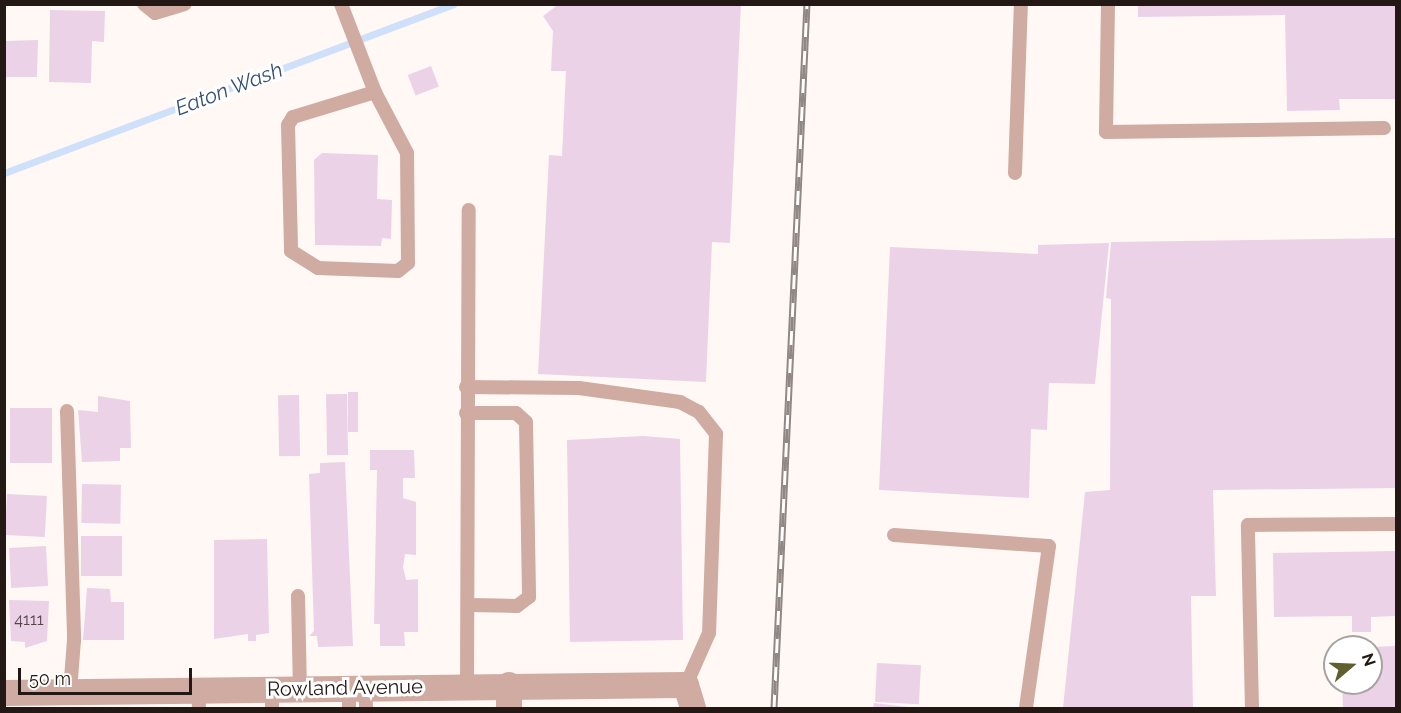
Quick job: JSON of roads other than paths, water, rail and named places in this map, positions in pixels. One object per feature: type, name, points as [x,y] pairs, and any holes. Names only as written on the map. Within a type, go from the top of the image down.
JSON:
[{"type":"street","name":"Rowland Avenue","points":[[4,693],[70,692],[198,699],[272,699],[300,689],[357,698],[467,686],[509,697],[690,697]]},
{"type":"lane","points":[[144,4],[155,13],[185,4]]},
{"type":"lane","points":[[341,4],[372,87],[407,153],[408,263],[398,271],[318,268],[291,251],[288,125],[293,117],[372,87]]},
{"type":"lane","points":[[1015,173],[1021,4]]},
{"type":"lane","points":[[1108,4],[1106,132],[1384,128]]},
{"type":"lane","points":[[467,686],[469,604],[466,387],[469,210]]},
{"type":"lane","points":[[466,387],[579,388],[680,402],[699,412],[716,434],[709,633],[690,697]]},
{"type":"lane","points":[[67,411],[74,640],[70,692]]},
{"type":"lane","points":[[466,413],[516,413],[526,422],[529,597],[516,606],[469,604]]},
{"type":"lane","points":[[1252,708],[1248,525],[1396,524]]},
{"type":"lane","points":[[894,535],[1049,546],[1026,708]]},
{"type":"lane","points":[[298,596],[300,689]]},
{"type":"waterway","name":"Eaton Wash","points":[[4,173],[453,4]]},
{"type":"railway","points":[[774,708],[807,4]]}]
